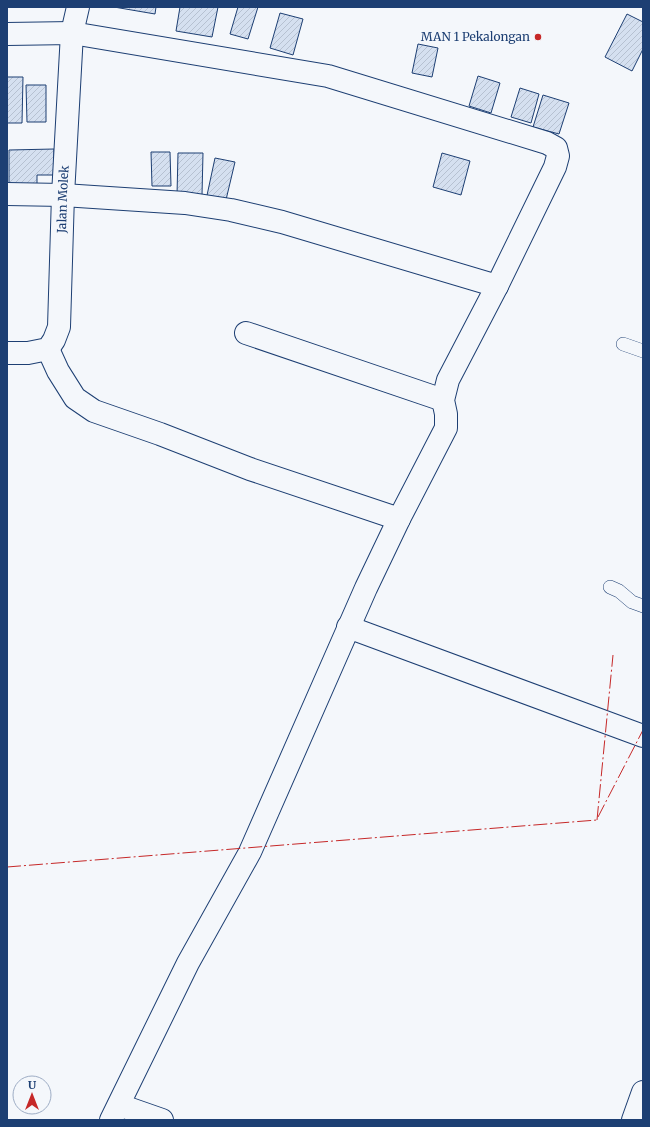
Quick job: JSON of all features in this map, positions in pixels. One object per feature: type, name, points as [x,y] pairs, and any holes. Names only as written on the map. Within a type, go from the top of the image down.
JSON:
[{"type":"street","name":"Jalan Molek","points":[[53,360],[54,340],[59,327],[72,33],[78,7]]},
{"type":"street","points":[[7,34],[72,33],[328,76],[547,143],[556,148],[558,156],[556,167],[448,380],[442,400],[446,414],[446,428],[399,519],[348,627],[250,852],[188,963],[115,1113],[162,1120]]},
{"type":"street","points":[[7,194],[64,195],[185,203],[231,210],[282,222],[497,286]]},
{"type":"street","points":[[246,333],[442,400]]},
{"type":"street","points":[[7,353],[28,353],[53,360],[75,398],[94,411],[160,434],[250,469],[399,519]]},
{"type":"street","points":[[348,627],[643,736]]},
{"type":"street","points":[[633,1120],[643,1092]]},
{"type":"lane","points":[[623,344],[643,352]]},
{"type":"lane","points":[[610,587],[632,602],[643,606]]},
{"type":"building","points":[[114,7],[156,7],[155,14]]},
{"type":"building","points":[[180,7],[218,7],[212,37],[176,31]]},
{"type":"building","points":[[238,7],[258,7],[248,39],[230,34]]},
{"type":"building","points":[[280,13],[303,19],[293,55],[270,48]]},
{"type":"building","points":[[627,14],[643,22],[643,49],[632,71],[605,57]]},
{"type":"building","points":[[418,44],[438,48],[432,77],[412,73]]},
{"type":"building","points":[[478,76],[500,83],[491,113],[469,106]]},
{"type":"building","points":[[7,77],[23,77],[22,123],[7,123]]},
{"type":"building","points":[[26,85],[46,85],[46,122],[27,122]]},
{"type":"building","points":[[520,88],[539,94],[531,123],[511,117]]},
{"type":"building","points":[[543,95],[569,103],[559,134],[533,127]]},
{"type":"building","points":[[54,149],[54,175],[37,175],[37,186],[9,187],[9,150]]},
{"type":"building","points":[[151,152],[170,152],[171,186],[152,186]]},
{"type":"building","points":[[178,153],[203,153],[202,195],[177,195]]},
{"type":"building","points":[[442,153],[470,161],[461,195],[433,187]]},
{"type":"building","points":[[215,158],[235,162],[225,204],[206,200]]},
{"type":"power","points":[[597,820],[613,655]]},
{"type":"power","points":[[598,817],[643,730]]},
{"type":"power","points":[[7,867],[597,820]]},
{"type":"place","name":"MAN 1 Pekalongan","points":[[538,37]]}]
